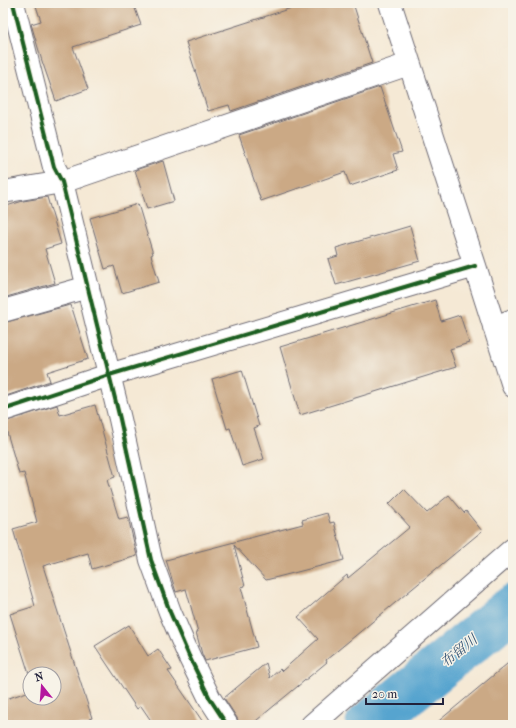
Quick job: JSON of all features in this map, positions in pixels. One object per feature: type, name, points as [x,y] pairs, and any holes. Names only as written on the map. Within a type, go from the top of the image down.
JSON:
[{"type":"street","points":[[13,3],[54,167],[62,182],[109,375],[151,560],[170,612],[189,656],[210,699],[227,725]]},
{"type":"street","points":[[390,3],[475,266],[504,324],[513,386]]},
{"type":"street","points":[[3,192],[62,182],[409,64]]},
{"type":"street","points":[[3,410],[109,375],[475,266]]},
{"type":"street","points":[[3,311],[88,287]]},
{"type":"street","points":[[312,725],[513,549]]},
{"type":"building","points":[[35,3],[133,3],[141,25],[73,47],[88,89],[56,101],[31,24],[41,21]]},
{"type":"building","points":[[307,3],[353,3],[372,63],[231,111],[229,105],[208,111],[186,42]]},
{"type":"building","points":[[380,87],[402,152],[393,154],[398,170],[350,186],[345,172],[261,201],[239,135]]},
{"type":"building","points":[[163,161],[174,201],[147,209],[135,170]]},
{"type":"building","points":[[47,197],[61,244],[45,249],[55,283],[3,298],[3,207],[23,201]]},
{"type":"building","points":[[138,204],[153,254],[151,255],[159,282],[122,293],[114,266],[105,269],[90,218]]},
{"type":"building","points":[[410,226],[420,261],[336,285],[328,259],[338,256],[336,248]]},
{"type":"building","points":[[435,300],[441,321],[460,315],[469,343],[450,349],[456,367],[300,415],[280,347]]},
{"type":"building","points":[[71,305],[88,359],[47,372],[50,381],[3,397],[3,323]]},
{"type":"building","points":[[242,370],[259,426],[254,428],[264,459],[242,466],[230,428],[227,429],[212,379]]},
{"type":"building","points":[[57,405],[60,415],[95,405],[115,477],[107,480],[119,519],[128,517],[137,556],[92,569],[88,553],[43,566],[92,718],[89,719],[91,725],[3,725],[3,700],[22,694],[22,706],[62,706],[62,666],[27,666],[10,614],[35,606],[13,529],[37,522],[24,473],[19,474],[4,422]]},
{"type":"building","points":[[404,489],[427,513],[449,495],[464,513],[466,511],[482,531],[326,660],[327,662],[251,725],[239,725],[237,718],[224,698],[266,663],[270,678],[280,669],[282,671],[318,639],[298,617],[347,575],[348,578],[410,527],[389,504]]},
{"type":"building","points":[[327,513],[330,523],[334,522],[344,560],[266,580],[234,545],[245,586],[241,587],[257,647],[205,661],[196,632],[198,632],[186,589],[176,592],[166,560],[303,524],[302,520]]},
{"type":"building","points":[[129,625],[148,656],[158,649],[172,670],[168,671],[205,725],[154,725],[141,706],[137,709],[95,646]]},
{"type":"building","points":[[513,659],[513,725],[434,725]]},
{"type":"waterway","name":"布留川","points":[[368,725],[513,607]]},
{"type":"cycle path","points":[[13,3],[54,167],[62,182],[120,419],[151,560],[170,612],[189,656],[210,699],[227,725]]},
{"type":"cycle path","points":[[3,410],[109,375],[475,266]]}]
